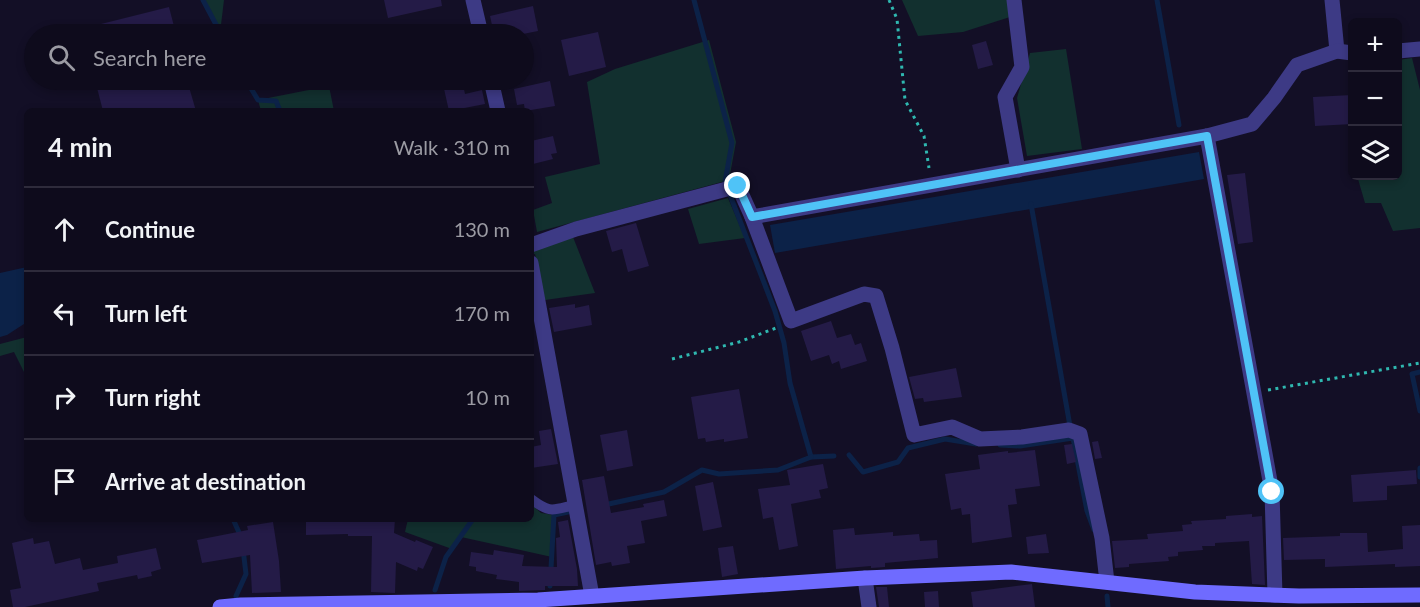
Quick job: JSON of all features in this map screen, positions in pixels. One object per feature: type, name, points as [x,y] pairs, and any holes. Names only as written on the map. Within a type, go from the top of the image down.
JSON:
[{"type":"street","points":[[473,0],[479,24]]},
{"type":"street","points":[[1014,0],[1022,67],[1005,97],[1018,170]]},
{"type":"street","points":[[1332,0],[1337,51]]},
{"type":"street","points":[[1402,51],[1420,49]]},
{"type":"street","points":[[752,217],[1207,136],[1252,124],[1297,65],[1337,51],[1348,52]]},
{"type":"street","points":[[493,90],[497,108]]},
{"type":"street","points":[[1207,136],[1272,492],[1275,595]]},
{"type":"street","points":[[534,243],[576,229],[738,186],[791,321],[864,294],[876,296],[914,435],[952,427],[980,439],[1022,437],[1069,430],[1080,434],[1102,538],[1107,582]]},
{"type":"street","points":[[534,280],[592,596]]},
{"type":"street","points":[[220,607],[241,605],[538,604],[592,596],[865,578],[1011,572],[1195,591],[1275,595],[1299,602],[1420,595]]},
{"type":"street","points":[[865,578],[869,607]]},
{"type":"lane","points":[[534,501],[544,508],[553,509],[575,505]]},
{"type":"path","points":[[889,0],[897,19],[905,100],[924,136],[931,185]]},
{"type":"path","points":[[672,359],[740,342],[775,329]]},
{"type":"path","points":[[1255,393],[1420,363]]},
{"type":"green space","points":[[203,0],[224,0],[221,24],[215,24]]},
{"type":"green space","points":[[902,0],[1008,0],[1010,17],[963,32],[918,36]]},
{"type":"green space","points":[[709,40],[736,142],[729,180],[537,232],[534,210],[552,203],[545,177],[600,164],[587,82],[615,69]]},
{"type":"green space","points":[[1066,49],[1082,149],[1027,156],[1017,98],[1030,53]]},
{"type":"green space","points":[[1412,58],[1420,90],[1420,228],[1393,231],[1381,203],[1365,203],[1358,180],[1402,180],[1402,59]]},
{"type":"green space","points":[[309,90],[330,90],[333,108],[260,108],[258,100]]},
{"type":"green space","points":[[728,198],[745,238],[699,244],[688,209]]},
{"type":"green space","points":[[573,237],[595,293],[545,300],[534,248]]},
{"type":"green space","points":[[24,338],[24,372],[14,352],[0,356],[0,344]]},
{"type":"green space","points":[[534,507],[541,513],[554,515],[552,557],[461,537],[452,549],[405,532],[407,522],[534,522]]},
{"type":"water","points":[[1199,152],[1204,179],[775,253],[770,225]]},
{"type":"water","points":[[24,268],[24,324],[0,337],[0,273]]},
{"type":"building","points":[[384,0],[441,0],[442,6],[388,18]]},
{"type":"building","points":[[533,6],[538,31],[534,32],[534,24],[492,24],[490,16]]},
{"type":"building","points":[[169,7],[173,24],[101,24]]},
{"type":"building","points":[[598,32],[606,67],[569,76],[561,40]]},
{"type":"building","points":[[986,41],[993,65],[978,69],[972,45]]},
{"type":"building","points":[[550,81],[555,106],[534,110],[525,108],[524,104],[517,105],[514,90],[534,90],[534,85]]},
{"type":"building","points":[[98,90],[190,90],[195,108],[102,108]]},
{"type":"building","points":[[444,90],[464,90],[465,94],[482,90],[485,104],[448,108]]},
{"type":"building","points":[[1348,95],[1348,124],[1315,126],[1313,97]]},
{"type":"building","points":[[553,136],[557,153],[551,154],[553,159],[534,164],[534,140]]},
{"type":"building","points":[[1245,173],[1253,242],[1238,244],[1227,175]]},
{"type":"building","points":[[636,223],[649,266],[628,272],[622,249],[612,252],[606,231]]},
{"type":"building","points":[[575,304],[575,308],[589,305],[592,325],[554,332],[549,308]]},
{"type":"building","points":[[831,321],[837,338],[851,334],[855,345],[861,343],[867,361],[841,369],[839,361],[832,364],[829,355],[811,361],[801,331]]},
{"type":"building","points":[[956,368],[962,397],[924,402],[923,398],[915,399],[909,377]]},
{"type":"building","points":[[739,389],[748,438],[724,442],[724,439],[706,442],[705,438],[698,439],[691,397]]},
{"type":"building","points":[[551,429],[558,464],[534,468],[534,446],[541,445],[539,431]]},
{"type":"building","points":[[627,430],[633,466],[607,471],[600,435]]},
{"type":"building","points":[[1098,441],[1102,458],[1095,459],[1092,442]]},
{"type":"building","points":[[1072,444],[1076,462],[1067,464],[1064,445]]},
{"type":"building","points":[[1035,450],[1040,486],[1015,489],[1017,504],[1008,505],[1012,537],[972,543],[970,514],[962,515],[961,508],[951,510],[945,474],[980,469],[978,455]]},
{"type":"building","points":[[823,464],[828,488],[819,490],[821,498],[791,504],[798,546],[779,550],[773,517],[763,519],[758,489],[790,485],[787,470]]},
{"type":"building","points":[[1416,470],[1417,484],[1387,486],[1387,500],[1353,502],[1351,475]]},
{"type":"building","points":[[604,476],[611,513],[644,507],[643,504],[664,500],[667,516],[641,521],[645,543],[627,546],[630,563],[612,566],[611,562],[596,565],[582,480]]},
{"type":"building","points":[[713,482],[722,527],[703,531],[695,486]]},
{"type":"building","points":[[1252,514],[1252,517],[1262,516],[1265,585],[1252,584],[1249,541],[1215,543],[1215,546],[1202,546],[1203,550],[1178,552],[1178,556],[1168,557],[1169,561],[1129,564],[1129,567],[1115,568],[1112,541],[1148,539],[1147,534],[1183,531],[1182,525],[1192,524],[1191,521],[1226,519],[1226,516]]},
{"type":"building","points":[[568,520],[578,586],[545,586],[545,590],[519,591],[519,582],[496,579],[497,575],[476,571],[476,567],[469,566],[471,552],[493,555],[494,550],[524,555],[522,566],[557,567],[556,538],[560,537],[558,522]]},
{"type":"building","points":[[273,522],[281,592],[252,593],[250,555],[202,563],[197,540],[248,530],[247,526]]},
{"type":"building","points":[[306,522],[395,522],[394,533],[433,547],[423,569],[418,567],[417,571],[396,562],[395,593],[371,592],[372,536],[306,535]]},
{"type":"building","points":[[1420,525],[1420,566],[1395,567],[1395,564],[1325,567],[1325,559],[1284,560],[1283,538],[1367,533],[1368,552],[1403,549],[1402,526]]},
{"type":"building","points":[[854,528],[855,535],[893,532],[893,536],[919,534],[920,541],[937,540],[938,558],[885,563],[885,567],[836,569],[833,530]]},
{"type":"building","points":[[1046,534],[1049,553],[1028,554],[1026,537]]},
{"type":"building","points":[[33,538],[34,544],[49,541],[55,564],[80,558],[83,570],[118,563],[117,556],[156,548],[161,569],[151,572],[152,576],[138,579],[137,575],[97,583],[99,591],[25,607],[13,607],[10,590],[21,588],[12,543]]},
{"type":"building","points":[[733,546],[738,574],[722,577],[718,548]]},
{"type":"building","points":[[1032,584],[1035,607],[973,607],[971,592]]},
{"type":"building","points":[[876,587],[887,587],[889,607],[879,607]]},
{"type":"building","points":[[938,591],[939,607],[925,607],[924,592]]},
{"type":"waterway","points":[[203,0],[216,24]]},
{"type":"waterway","points":[[694,0],[732,143],[725,182]]},
{"type":"waterway","points":[[1157,0],[1179,125]]},
{"type":"waterway","points":[[252,90],[258,100],[276,101],[279,108]]},
{"type":"waterway","points":[[730,195],[775,311],[784,343],[790,383],[811,457],[834,456]]},
{"type":"waterway","points":[[1031,204],[1070,426]]},
{"type":"waterway","points":[[1420,372],[1412,374],[1420,411]]},
{"type":"waterway","points":[[1000,445],[1020,446],[1073,438],[1087,511],[1094,530]]},
{"type":"waterway","points":[[849,455],[863,472],[898,462],[908,448],[945,439],[976,444]]},
{"type":"waterway","points":[[604,505],[664,492],[702,470],[719,474],[778,470],[811,457]]},
{"type":"waterway","points":[[1420,468],[1420,477]]},
{"type":"waterway","points":[[550,586],[554,515],[568,512]]},
{"type":"waterway","points":[[234,522],[241,537]]},
{"type":"waterway","points":[[435,590],[446,557],[471,522]]},
{"type":"waterway","points":[[236,596],[246,574],[243,549]]},
{"type":"waterway","points":[[1107,596],[1108,607]]},
{"type":"route","points":[[738,186],[752,217],[1207,136],[1272,492]]}]
